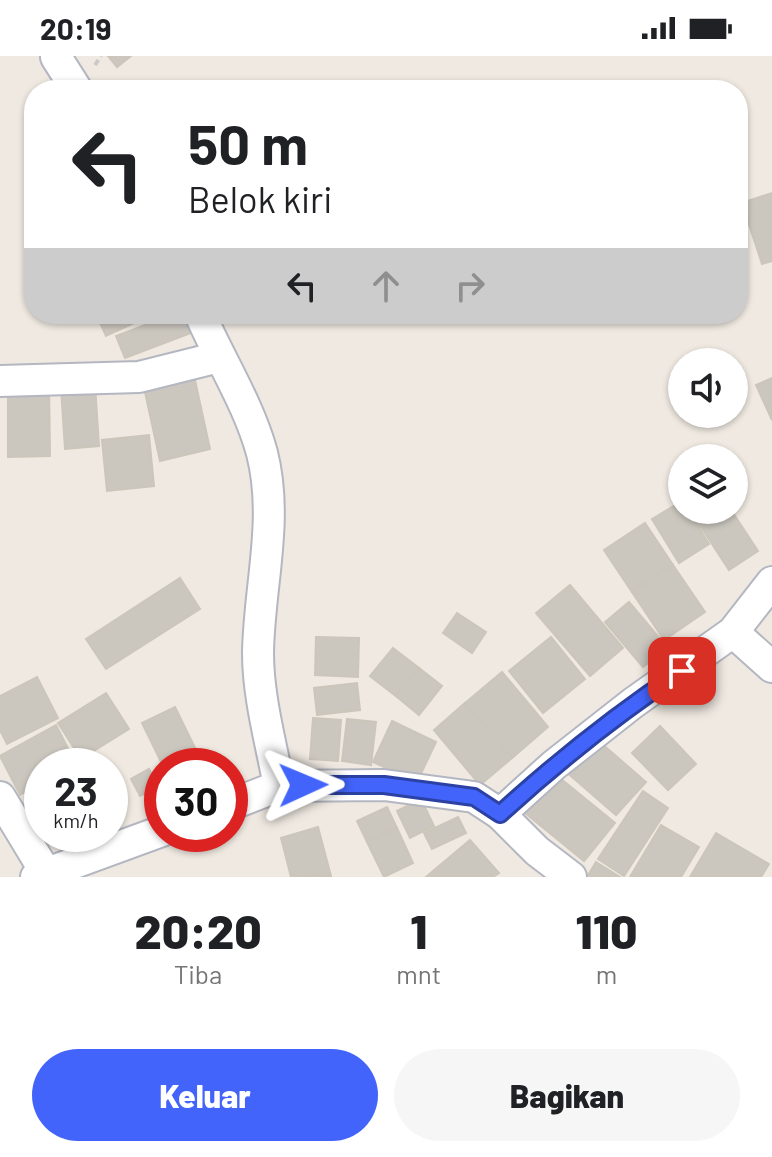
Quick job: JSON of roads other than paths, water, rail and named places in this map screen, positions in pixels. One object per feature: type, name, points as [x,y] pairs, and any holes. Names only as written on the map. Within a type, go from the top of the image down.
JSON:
[{"type":"street","points":[[56,57],[71,80]]},
{"type":"street","points":[[204,324],[256,435],[267,480],[269,509],[258,655],[279,786]]},
{"type":"street","points":[[0,381],[139,377],[219,357]]},
{"type":"street","points":[[500,814],[554,765],[633,703],[733,632],[772,582]]},
{"type":"street","points":[[733,632],[772,667]]},
{"type":"street","points":[[248,798],[279,786],[384,785],[474,797],[500,814],[537,851],[571,877]]},
{"type":"street","points":[[0,797],[41,875],[144,838]]}]
